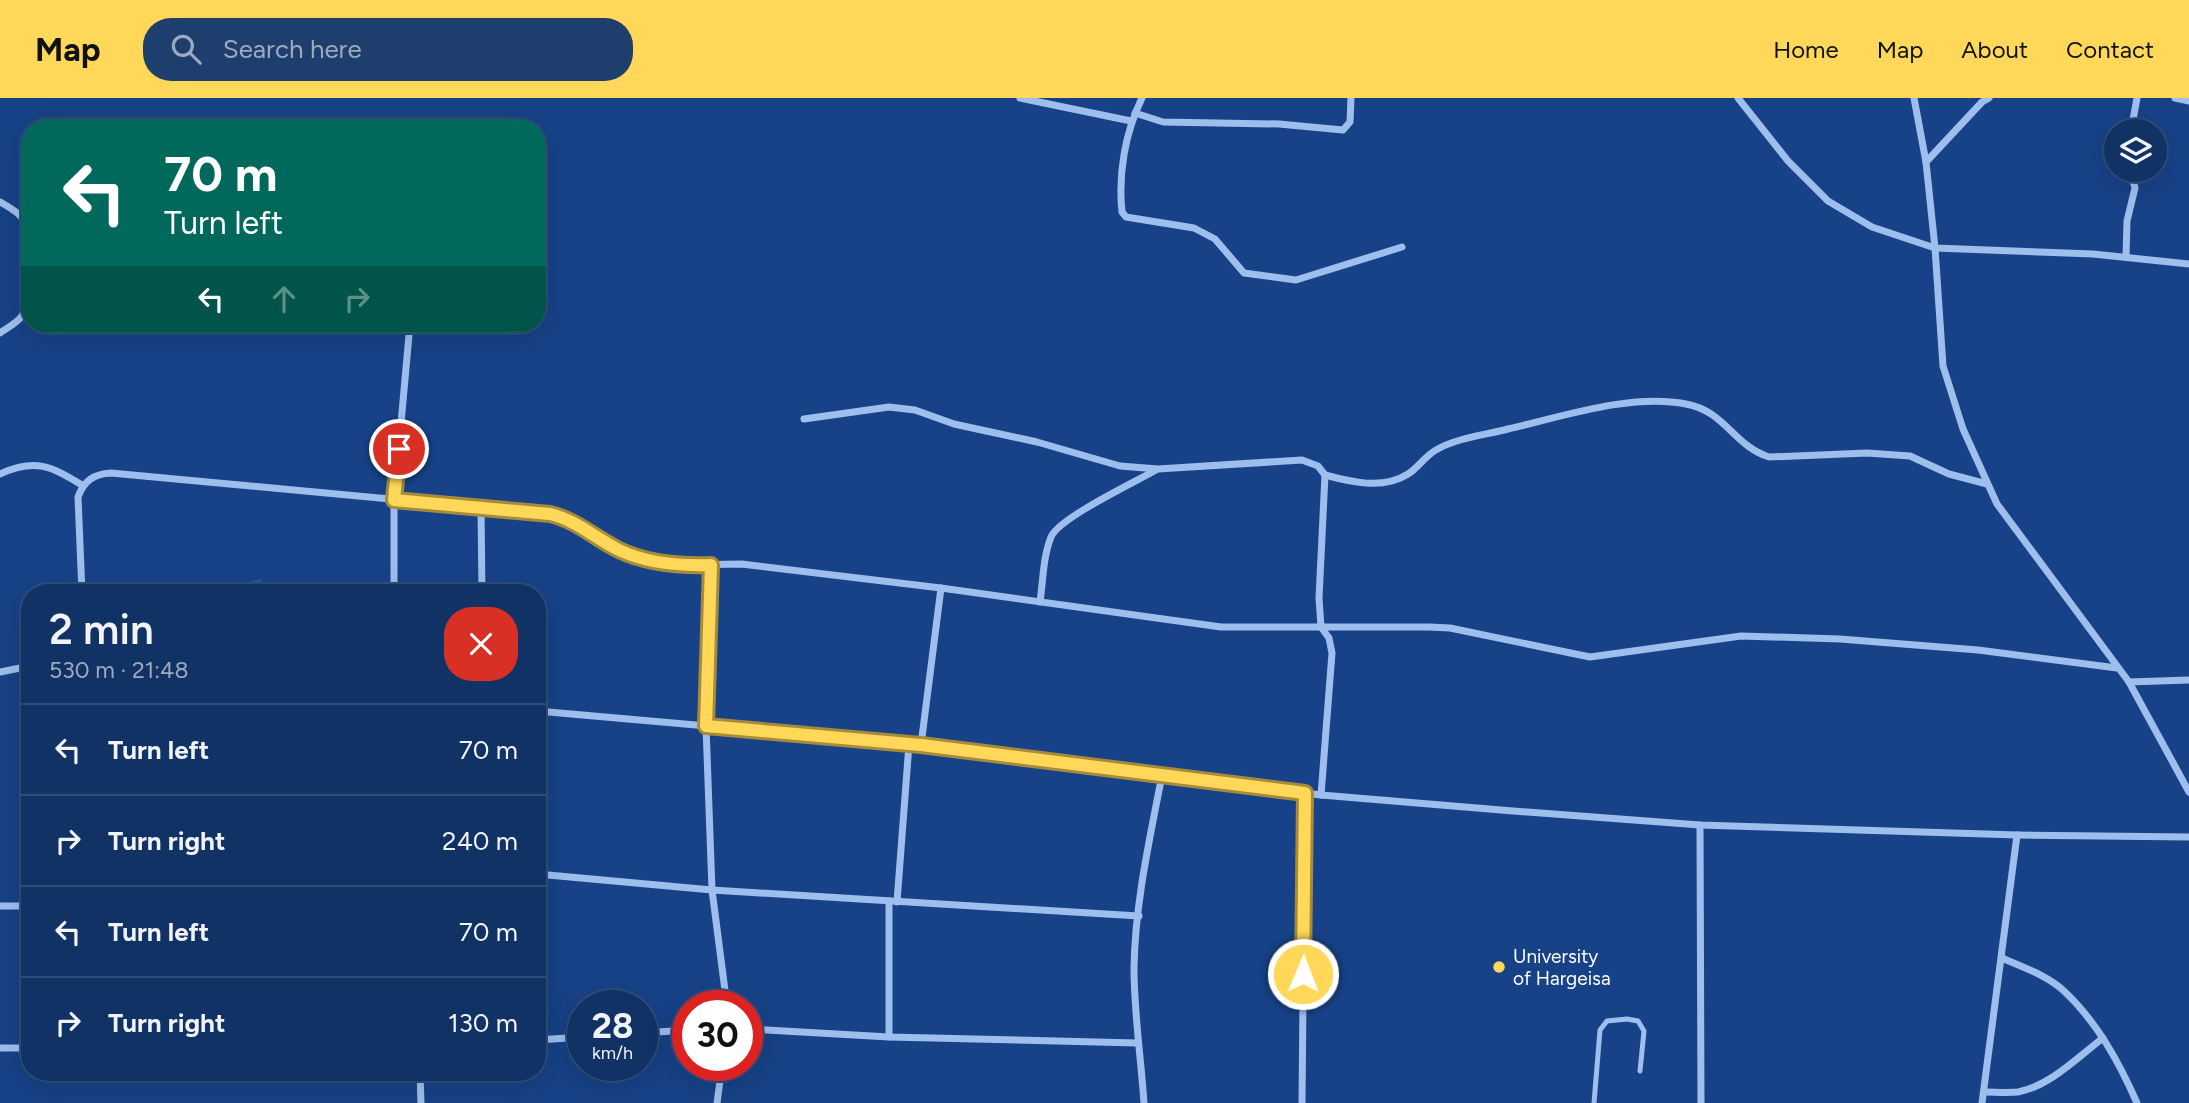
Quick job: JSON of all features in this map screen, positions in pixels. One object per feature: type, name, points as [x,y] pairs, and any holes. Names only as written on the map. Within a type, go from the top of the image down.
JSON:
[{"type":"street","points":[[1020,98],[1163,122],[1265,123],[1343,130],[1350,122],[1351,98]]},
{"type":"street","points":[[1142,98],[1133,117],[1119,188],[1122,212],[1134,218],[1194,228],[1215,239],[1244,273],[1296,280],[1402,247]]},
{"type":"street","points":[[1738,98],[1788,161],[1828,201],[1872,227],[1935,248],[2126,257],[2189,264]]},
{"type":"street","points":[[1914,98],[1926,162],[1935,248],[1942,366],[1963,429],[1997,504],[2116,668],[2129,682],[2189,792]]},
{"type":"street","points":[[1926,162],[1982,102],[1989,98]]},
{"type":"street","points":[[2133,119],[2137,98]]},
{"type":"street","points":[[2175,98],[2189,101]]},
{"type":"street","points":[[2126,257],[2127,221],[2135,188],[2133,182]]},
{"type":"street","points":[[0,202],[21,213]]},
{"type":"street","points":[[15,211],[21,218]]},
{"type":"street","points":[[0,333],[21,316]]},
{"type":"street","points":[[394,584],[394,500],[409,333]]},
{"type":"street","points":[[804,419],[889,407],[915,410],[954,424],[1037,442],[1120,466],[1158,469],[1302,460],[1318,466],[1325,475],[1353,482],[1388,483],[1408,474],[1436,450],[1469,438],[1598,406],[1686,404],[1715,414],[1744,445],[1755,453],[1769,457],[1867,453],[1910,456],[1949,474],[1986,484]]},
{"type":"street","points":[[0,474],[20,465],[40,465],[56,470],[82,485]]},
{"type":"street","points":[[1040,602],[1047,551],[1056,529],[1070,518],[1158,469]]},
{"type":"street","points":[[82,584],[78,497],[82,485],[97,474],[111,473],[550,514],[565,517],[620,551],[685,565],[742,564],[941,588],[1222,627],[1450,628],[1590,657],[1751,636],[1840,639],[1978,650],[2116,668]]},
{"type":"street","points":[[1321,795],[1332,653],[1329,638],[1321,627],[1319,598],[1325,475]]},
{"type":"street","points":[[481,508],[482,584]]},
{"type":"street","points":[[711,565],[706,726],[712,890],[725,990]]},
{"type":"street","points":[[921,745],[941,588]]},
{"type":"street","points":[[0,672],[21,668]]},
{"type":"street","points":[[2129,682],[2189,680]]},
{"type":"street","points":[[546,711],[921,745],[1321,795],[1700,825],[2017,835],[2189,837]]},
{"type":"street","points":[[889,1037],[893,901],[909,744]]},
{"type":"street","points":[[1144,1103],[1137,1043],[1134,967],[1139,916],[1162,775]]},
{"type":"street","points":[[1302,1103],[1305,793]]},
{"type":"street","points":[[1700,825],[1701,1103]]},
{"type":"street","points":[[1982,1103],[2017,835]]},
{"type":"street","points":[[546,875],[712,890],[1139,916]]},
{"type":"street","points":[[0,906],[21,906]]},
{"type":"street","points":[[2002,958],[2064,991],[2120,1062],[2137,1103]]},
{"type":"street","points":[[763,1030],[889,1037],[1137,1043]]},
{"type":"street","points":[[546,1039],[567,1038]]},
{"type":"street","points":[[1984,1092],[2018,1091],[2050,1079],[2103,1038]]},
{"type":"street","points":[[0,1048],[21,1048]]},
{"type":"street","points":[[420,1081],[421,1103]]},
{"type":"street","points":[[717,1103],[720,1081]]},
{"type":"lane","points":[[1594,1103],[1600,1030],[1607,1021],[1627,1018],[1637,1021],[1644,1031],[1640,1071]]},
{"type":"building","points":[[261,579],[262,584],[240,584]]},
{"type":"place","name":"University of Hargeisa","points":[[1499,967]]},
{"type":"route","points":[[399,449],[394,500],[565,517],[620,551],[685,565],[711,565],[706,726],[921,745],[1305,793],[1303,974]]}]
